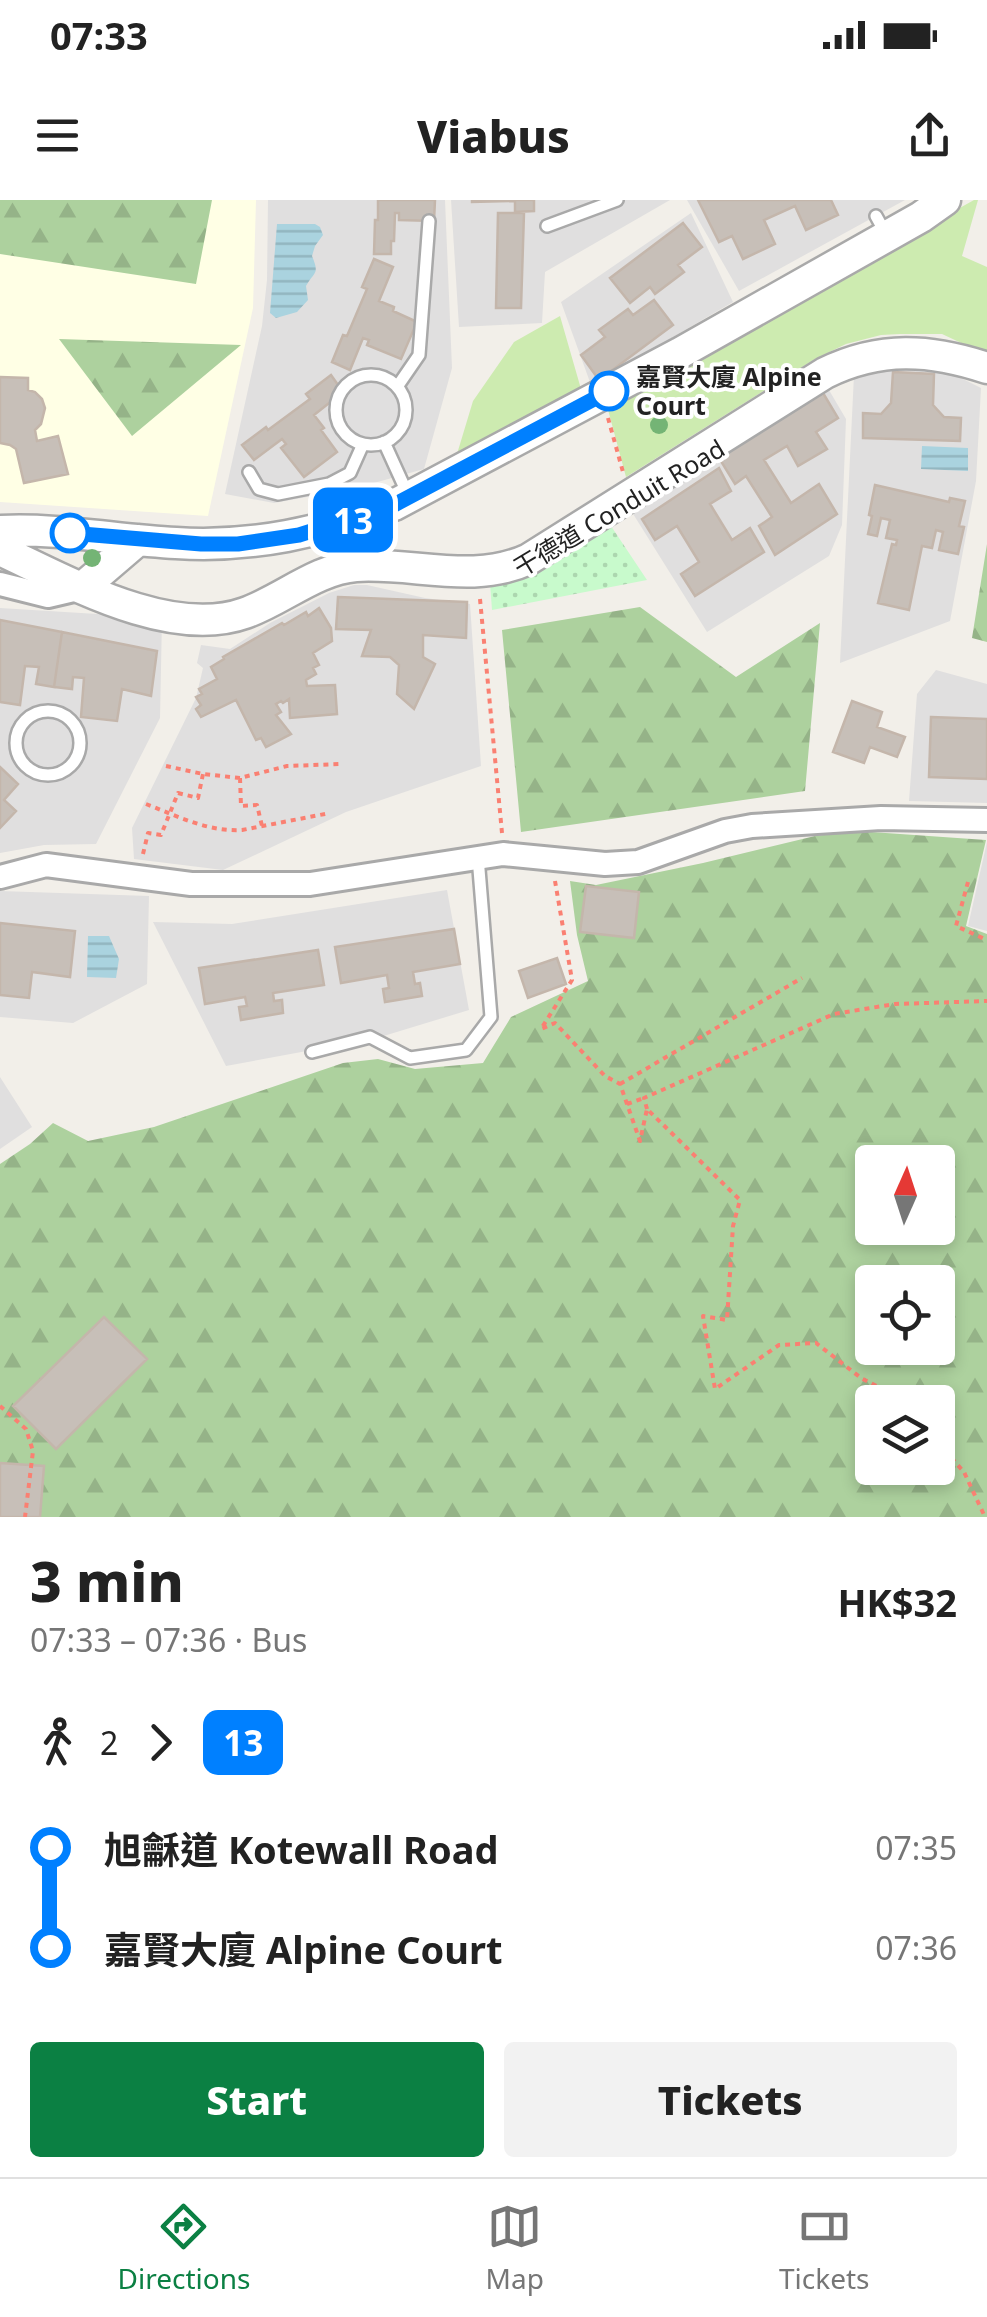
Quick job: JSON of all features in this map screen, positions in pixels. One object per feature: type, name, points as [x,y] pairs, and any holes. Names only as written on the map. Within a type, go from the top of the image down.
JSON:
[{"type":"street","points":[[0,531],[201,544],[264,541],[334,526],[380,510],[609,392],[882,226],[945,200]]},
{"type":"street","name":"干德道 Conduit Road","points":[[13,556],[120,604],[211,620],[245,614],[322,575],[354,566],[479,572],[514,566],[844,364],[870,356],[924,353],[987,368]]},
{"type":"street","points":[[13,556],[40,559],[52,542],[70,533]]},
{"type":"street","points":[[0,584],[48,596],[82,588],[138,540]]},
{"type":"street","points":[[0,876],[46,865],[190,884],[310,884],[503,854],[606,864],[638,862],[725,831],[752,826],[881,818],[987,820]]},
{"type":"lane","points":[[547,226],[617,200]]},
{"type":"lane","points":[[397,387],[419,355],[429,221]]},
{"type":"lane","points":[[367,376],[378,376],[397,387],[406,407],[401,428],[374,445],[363,444],[344,433],[338,424],[336,402],[340,392],[357,378],[367,376]]},
{"type":"lane","points":[[384,442],[410,497]]},
{"type":"lane","points":[[249,472],[260,489],[278,494],[329,484],[350,473],[363,444]]},
{"type":"lane","points":[[54,712],[72,722],[80,742],[75,762],[58,774],[47,775],[28,768],[17,750],[16,740],[25,721],[34,715],[54,712]]},
{"type":"lane","points":[[0,739],[16,740]]},
{"type":"lane","points":[[312,1052],[370,1038],[410,1058],[466,1050],[492,1017],[478,857]]},
{"type":"path","points":[[609,392],[616,404],[606,409],[626,484]]},
{"type":"path","points":[[480,598],[503,846]]},
{"type":"path","points":[[166,766],[240,778],[286,766],[340,764]]},
{"type":"path","points":[[145,861],[148,832],[161,835],[178,793],[198,798],[203,774]]},
{"type":"path","points":[[240,778],[241,806],[257,805],[262,826]]},
{"type":"path","points":[[146,804],[229,831],[330,813]]},
{"type":"path","points":[[552,859],[572,980],[541,1029],[555,1023],[606,1076],[620,1084],[640,1141],[647,1109],[644,1098]]},
{"type":"path","points":[[968,882],[956,926],[987,940]]},
{"type":"path","points":[[620,1084],[802,978]]},
{"type":"path","points":[[627,1104],[834,1014],[895,1004],[987,1001]]},
{"type":"path","points":[[647,1109],[740,1200],[733,1226],[727,1320],[704,1316],[714,1389],[779,1345],[816,1343],[874,1385]]},
{"type":"path","points":[[0,1406],[26,1430],[32,1452],[26,1517]]},
{"type":"path","points":[[955,1462],[964,1472],[985,1517]]},
{"type":"shaded area","points":[[0,200],[256,200],[253,308],[208,516],[0,502]]},
{"type":"shaded area","points":[[268,200],[445,200],[452,368],[424,469],[356,488],[274,503],[225,494],[262,326]]},
{"type":"shaded area","points":[[451,200],[670,200],[545,272],[542,323],[459,327]]},
{"type":"shaded area","points":[[687,200],[905,200],[739,291]]},
{"type":"shaded area","points":[[691,213],[733,302],[591,385],[561,302]]},
{"type":"shaded area","points":[[894,364],[935,365],[981,388],[976,481],[950,621],[840,663],[854,375]]},
{"type":"shaded area","points":[[826,385],[846,419],[842,525],[829,556],[707,632],[630,509]]},
{"type":"shaded area","points":[[354,585],[470,604],[481,766],[346,812],[223,870],[134,859],[132,828],[196,698],[203,668],[197,663],[201,645],[230,649],[270,623],[329,593]]},
{"type":"shaded area","points":[[0,608],[162,618],[160,718],[96,844],[44,845],[0,853]]},
{"type":"shaded area","points":[[936,670],[987,684],[987,803],[909,801],[917,694]]},
{"type":"shaded area","points":[[987,842],[987,931],[968,926]]},
{"type":"shaded area","points":[[447,890],[469,1010],[377,1038],[226,1066],[153,922],[232,924]]},
{"type":"shaded area","points":[[0,891],[149,896],[147,984],[73,1023],[0,1017]]},
{"type":"shaded area","points":[[0,1077],[32,1127],[0,1149]]},
{"type":"green space","points":[[0,200],[212,200],[196,284],[0,254]]},
{"type":"green space","points":[[978,200],[962,256],[987,267],[987,355],[942,334],[881,335],[846,344],[815,359],[626,477],[607,406]]},
{"type":"green space","points":[[560,316],[581,389],[457,454],[473,401],[514,342]]},
{"type":"green space","points":[[59,339],[241,345],[132,436]]},
{"type":"green space","points":[[609,523],[647,580],[492,610],[490,583]]},
{"type":"green space","points":[[987,544],[987,642],[972,638]]},
{"type":"green space","points":[[640,607],[736,677],[820,623],[805,791],[521,832],[502,630]]},
{"type":"green space","points":[[857,831],[986,840],[966,926],[987,934],[987,1517],[0,1517],[0,1164],[53,1123],[88,1141],[154,1127],[343,1063],[378,1059],[415,1069],[483,1063],[511,1017],[588,981],[570,881],[596,885],[815,836]]},
{"type":"water","points":[[277,224],[315,224],[323,235],[312,256],[316,270],[306,286],[308,300],[297,312],[276,318],[270,313]]},
{"type":"water","points":[[922,446],[968,448],[968,471],[921,469]]},
{"type":"water","points":[[88,936],[109,936],[119,959],[116,978],[87,977]]},
{"type":"building","points":[[378,200],[435,200],[434,221],[399,220],[399,213],[395,213],[391,254],[374,254]]},
{"type":"building","points":[[472,200],[534,200],[534,211],[515,212],[515,201]]},
{"type":"building","points":[[698,200],[831,200],[838,215],[806,230],[795,206],[764,220],[775,244],[743,259],[732,236],[719,242]]},
{"type":"building","points":[[498,213],[524,213],[521,308],[496,308]]},
{"type":"building","points":[[683,223],[702,247],[678,265],[684,272],[655,294],[650,287],[630,303],[610,278]]},
{"type":"building","points":[[374,259],[393,267],[379,301],[417,322],[401,359],[367,345],[369,340],[363,338],[350,370],[332,362],[367,289],[362,287]]},
{"type":"building","points":[[654,300],[673,325],[599,380],[581,355],[605,337],[599,330],[628,309],[633,315]]},
{"type":"building","points":[[893,372],[934,374],[933,405],[944,417],[961,418],[960,441],[863,438],[863,413],[881,414],[891,403]]},
{"type":"building","points":[[331,375],[343,392],[314,415],[337,452],[304,477],[281,448],[286,444],[282,439],[254,460],[242,445],[310,399],[306,394]]},
{"type":"building","points":[[0,377],[28,378],[28,390],[42,399],[45,408],[35,430],[37,441],[58,436],[68,474],[24,483],[16,449],[0,443]]},
{"type":"building","points":[[823,393],[838,418],[816,432],[827,449],[798,466],[787,446],[764,460],[791,503],[819,484],[837,514],[775,555],[759,526],[772,517],[746,476],[735,484],[719,458]]},
{"type":"building","points":[[719,468],[731,491],[710,504],[732,540],[750,528],[764,552],[695,596],[681,574],[699,562],[677,526],[655,540],[642,519]]},
{"type":"building","points":[[875,485],[949,502],[950,498],[965,501],[958,554],[939,550],[943,532],[936,530],[932,548],[922,546],[909,610],[878,603],[892,544],[896,545],[897,540],[886,538],[890,520],[881,518],[877,536],[868,534]]},
{"type":"building","points":[[338,597],[467,602],[466,638],[423,635],[423,657],[435,664],[414,709],[397,694],[399,665],[390,657],[362,656],[371,630],[336,629]]},
{"type":"building","points":[[319,608],[331,628],[332,641],[313,653],[319,665],[313,668],[316,674],[306,680],[307,686],[335,685],[337,714],[290,718],[289,699],[281,701],[276,704],[281,712],[276,715],[291,734],[266,747],[261,738],[256,740],[236,700],[201,717],[196,697],[202,694],[199,689],[217,679],[211,667],[282,623],[306,612],[308,616]]},
{"type":"building","points":[[0,620],[62,632],[54,687],[36,684],[39,667],[25,666],[20,705],[0,702]]},
{"type":"building","points":[[62,632],[157,651],[151,696],[122,689],[117,721],[81,717],[84,678],[73,677],[72,689],[54,687]]},
{"type":"building","points":[[852,701],[882,712],[877,727],[905,737],[897,757],[870,747],[864,763],[833,752]]},
{"type":"building","points":[[931,717],[987,719],[987,779],[929,777]]},
{"type":"building","points":[[0,767],[18,784],[4,800],[16,811],[0,828]]},
{"type":"building","points":[[586,886],[639,892],[634,938],[580,932]]},
{"type":"building","points":[[0,923],[75,931],[70,977],[32,972],[29,998],[0,995]]},
{"type":"building","points":[[454,929],[460,964],[413,972],[422,996],[385,1002],[387,975],[341,983],[335,947]]},
{"type":"building","points":[[318,950],[324,985],[273,993],[274,1001],[282,1000],[283,1013],[241,1020],[239,1007],[247,1006],[245,997],[205,1004],[199,968]]},
{"type":"building","points":[[557,958],[566,984],[528,998],[519,971]]},
{"type":"building","points":[[104,1317],[147,1359],[56,1449],[13,1406]]},
{"type":"building","points":[[0,1463],[44,1466],[40,1517],[0,1517]]},
{"type":"bus line","name":"13","points":[[70,533],[174,544],[238,544],[334,526],[394,505],[609,391]]},
{"type":"place","name":"嘉賢大廈 Alpine Court","points":[[609,391]]}]
